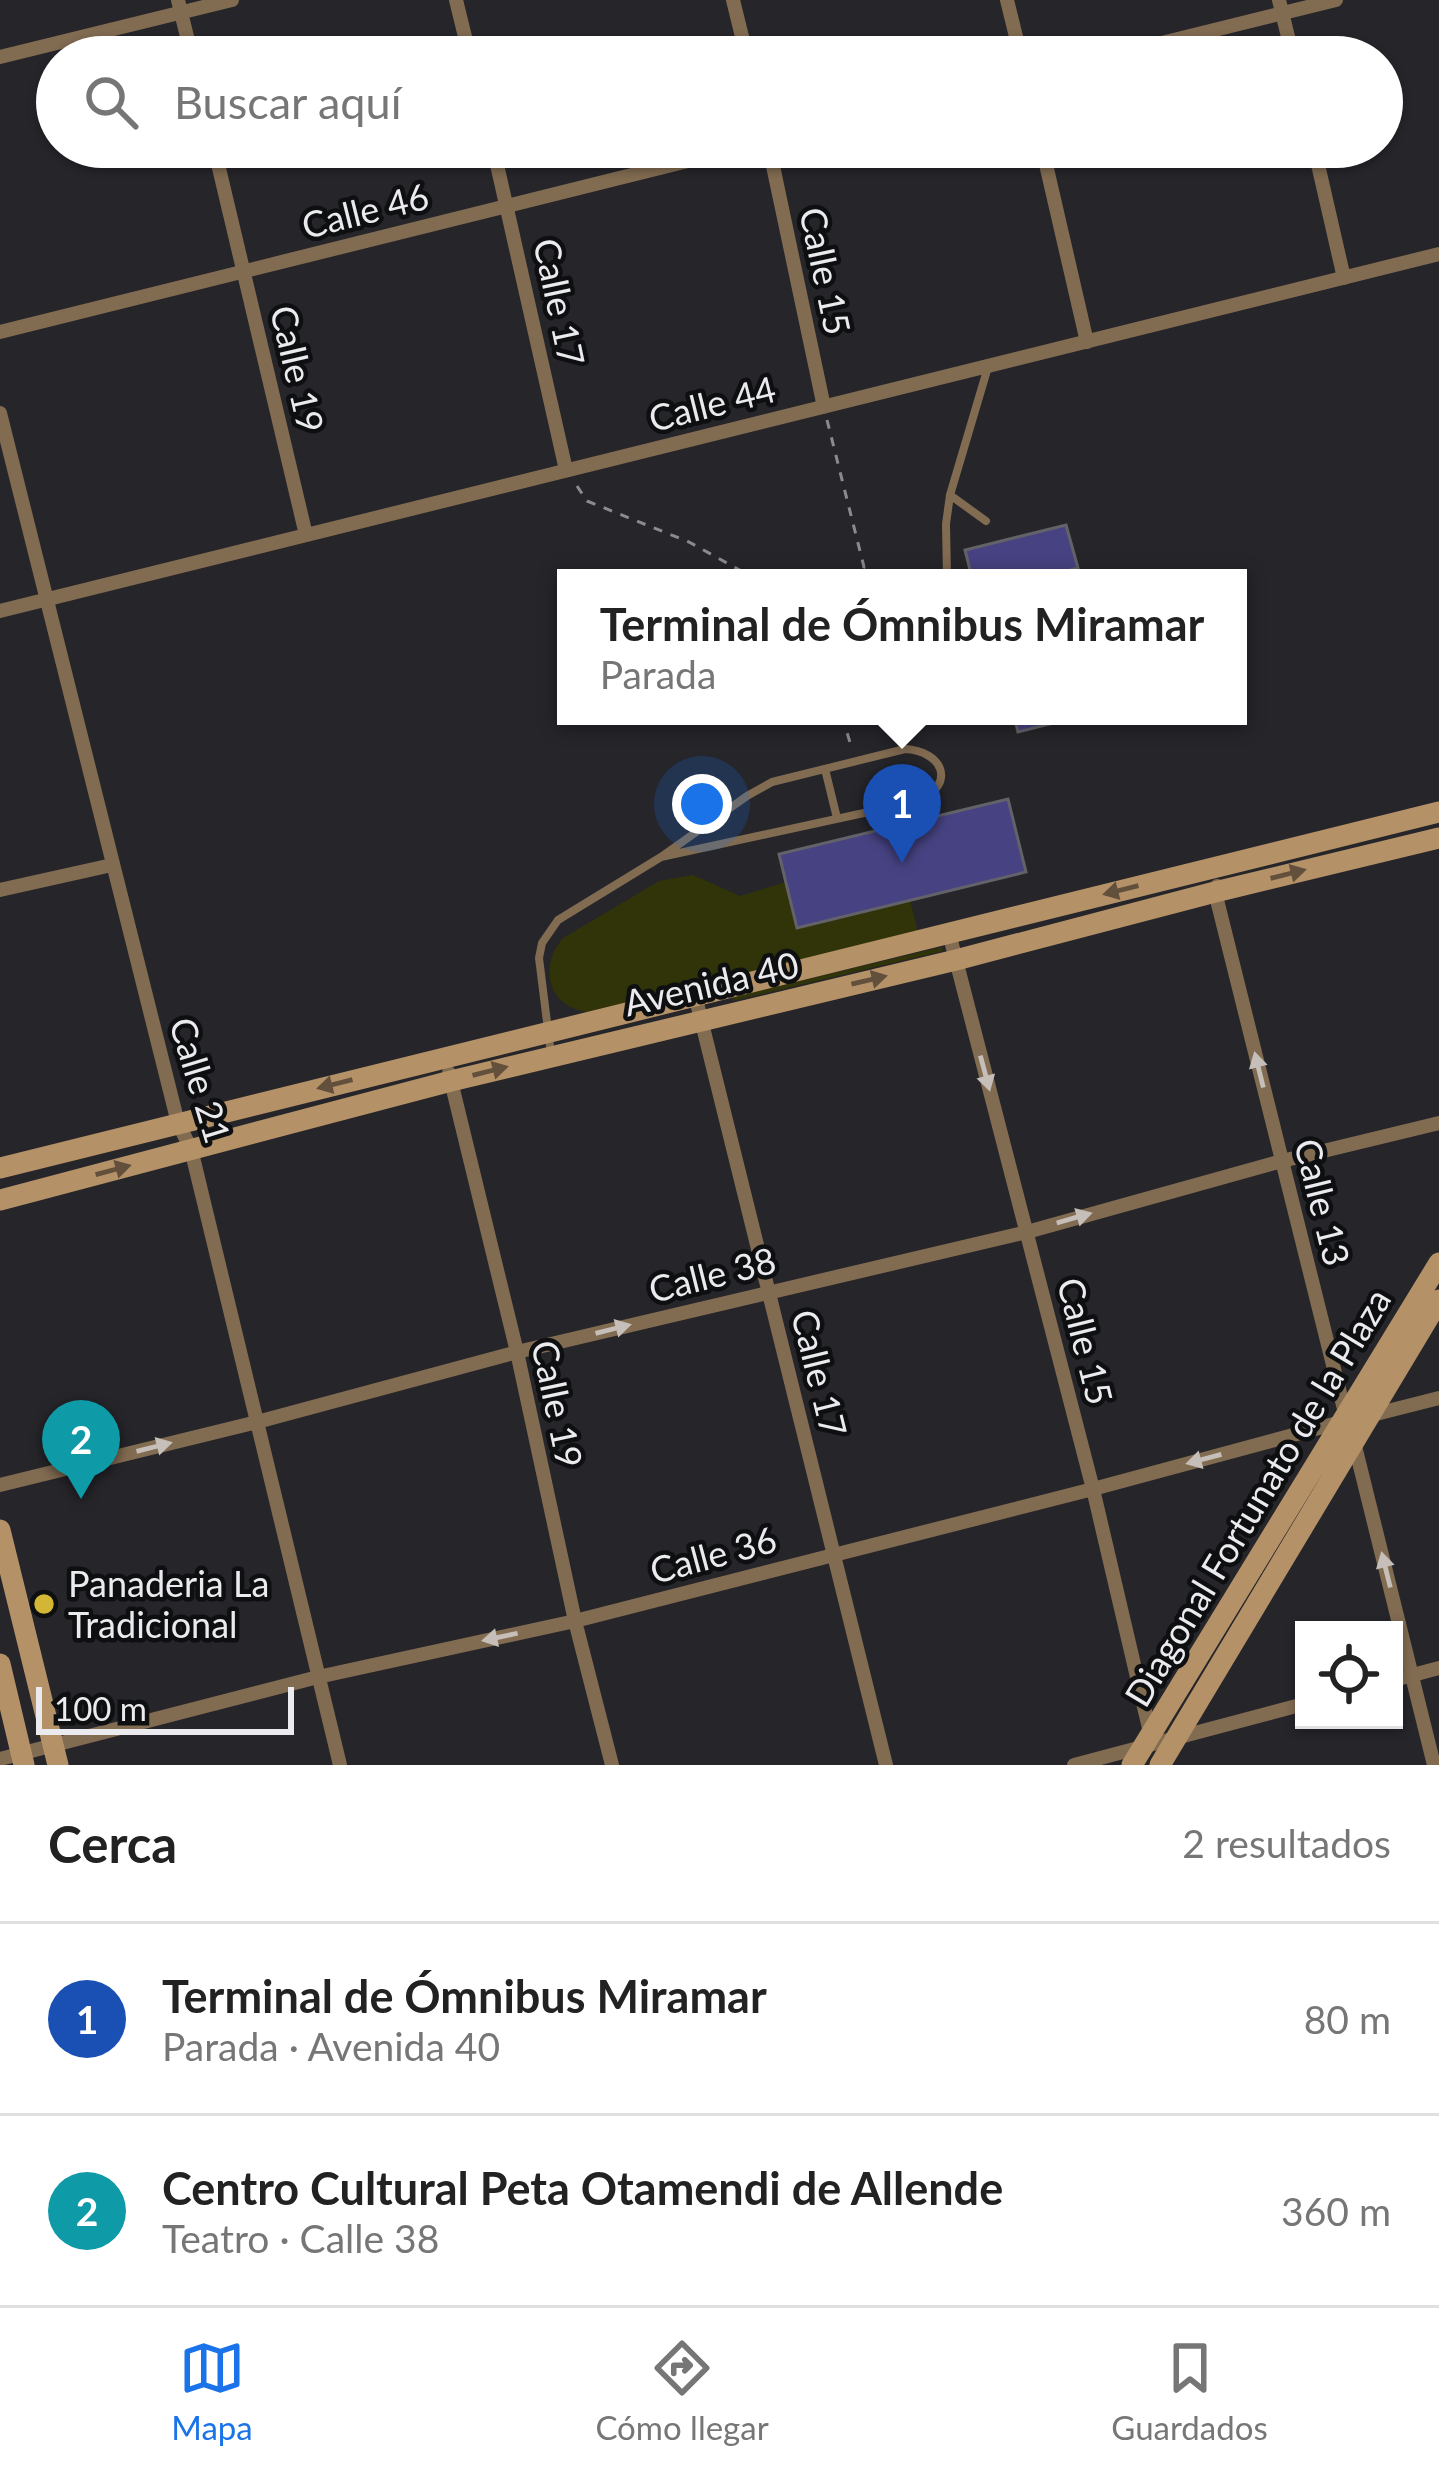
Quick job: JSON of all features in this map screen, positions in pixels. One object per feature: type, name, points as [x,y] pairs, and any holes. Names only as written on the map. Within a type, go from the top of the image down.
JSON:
[{"type":"main road","name":"Avenida 40","points":[[0,1168],[1439,812]]},
{"type":"main road","name":"Avenida 40","points":[[0,1200],[451,1081],[1439,838]]},
{"type":"main road","name":"Diagonal Fortunato de la Plaza","points":[[1153,1752],[1351,1423],[1439,1263]]},
{"type":"main road","name":"Diagonal Fortunato de la Plaza","points":[[1351,1423],[1439,1300]]},
{"type":"main road","points":[[0,1530],[55,1755]]},
{"type":"main road","points":[[0,1664],[15,1759]]},
{"type":"street","points":[[74,36],[179,6],[232,0]]},
{"type":"street","points":[[456,0],[465,36]]},
{"type":"street","points":[[734,0],[742,36]]},
{"type":"street","points":[[1006,0],[1015,36]]},
{"type":"street","points":[[1180,36],[1281,7],[1336,0]]},
{"type":"street","points":[[179,6],[187,36]]},
{"type":"street","points":[[0,57],[36,47]]},
{"type":"street","name":"Calle 19","points":[[219,168],[306,535]]},
{"type":"street","name":"Calle 17","points":[[498,168],[566,470]]},
{"type":"street","name":"Calle 46","points":[[0,332],[660,168]]},
{"type":"street","name":"Calle 15","points":[[773,168],[824,407]]},
{"type":"street","points":[[1047,168],[1087,341]]},
{"type":"street","points":[[1319,168],[1344,278]]},
{"type":"street","name":"Calle 44","points":[[0,611],[1439,254]]},
{"type":"street","name":"Calle 21","points":[[0,413],[178,1123],[191,1149],[340,1765]]},
{"type":"street","points":[[1215,892],[1226,864]]},
{"type":"street","points":[[0,890],[112,865]]},
{"type":"street","name":"Calle 13","points":[[1215,892],[1434,1765]]},
{"type":"street","name":"Calle 15","points":[[949,933],[1094,1489],[1153,1752]]},
{"type":"street","name":"Calle 17","points":[[695,994],[886,1765]]},
{"type":"street","name":"Calle 19","points":[[446,1056],[611,1765]]},
{"type":"street","name":"Calle 38","points":[[0,1485],[517,1352],[1027,1232],[1439,1123]]},
{"type":"street","name":"Calle 36","points":[[15,1759],[55,1755],[318,1677],[575,1621],[1439,1398]]},
{"type":"street","points":[[1403,1678],[1439,1669]]},
{"type":"street","points":[[1074,1765],[1153,1752],[1295,1707]]},
{"type":"lane","points":[[947,569],[950,495],[989,366]]},
{"type":"lane","points":[[950,495],[986,521]]},
{"type":"lane","points":[[552,1056],[539,958],[550,929],[570,912],[772,782],[913,749],[935,760],[941,769],[941,779],[919,801],[661,856]]},
{"type":"lane","points":[[825,769],[837,818]]},
{"type":"path","points":[[824,407],[863,569]]},
{"type":"path","points":[[566,470],[587,501],[689,542],[738,569]]},
{"type":"green space","points":[[693,875],[740,896],[786,882],[910,900],[918,932],[589,1012],[564,1003],[549,973],[563,938],[659,881]]},
{"type":"green space","points":[[942,947],[943,951],[733,1001],[733,997]]},
{"type":"building","points":[[1066,525],[1078,568],[970,569],[965,550]]},
{"type":"building","points":[[1016,725],[1046,725],[1018,732]]},
{"type":"building","points":[[1008,799],[1026,872],[797,928],[779,854]]},
{"type":"place","name":"Terminal de Ómnibus Miramar","points":[[902,863]]},
{"type":"place","name":"Centro Cultural Peta Otamendi de Allende","points":[[81,1499]]},
{"type":"place","name":"Panaderia La Tradicional","points":[[44,1604]]}]
